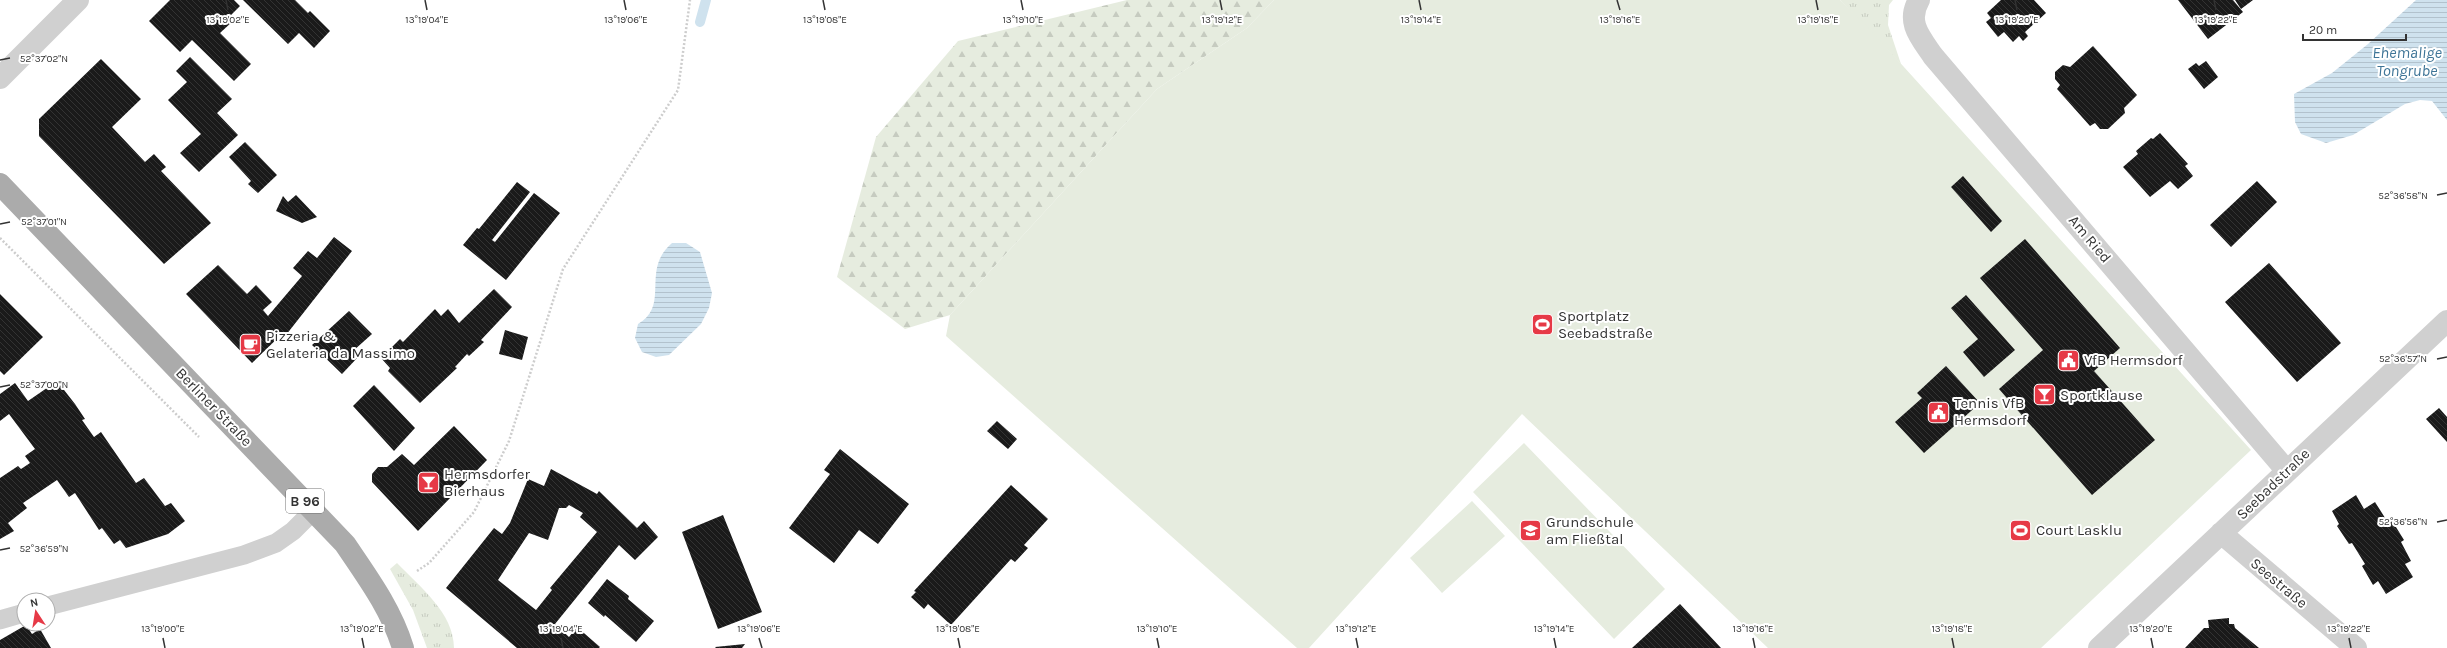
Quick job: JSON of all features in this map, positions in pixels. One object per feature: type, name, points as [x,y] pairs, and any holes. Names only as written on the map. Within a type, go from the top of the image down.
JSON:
[{"type":"main road","name":"Berliner Straße","points":[[0,184],[345,544],[380,594],[396,628],[403,648]]},
{"type":"street","points":[[0,78],[78,0]]},
{"type":"street","name":"Am Ried","points":[[1919,0],[1913,11],[1916,30],[1933,56],[2287,471]]},
{"type":"street","name":"Seebadstraße","points":[[2099,648],[2447,321]]},
{"type":"street","name":"Seestraße","points":[[2221,534],[2356,648]]},
{"type":"lane","points":[[56,604],[244,555],[276,543],[293,531],[314,510]]},
{"type":"lane","points":[[0,620],[16,615]]},
{"type":"path","points":[[417,571],[429,563],[474,512],[510,441],[563,270],[678,90],[690,0]]},
{"type":"path","points":[[0,238],[203,441]]},
{"type":"green space","points":[[1127,0],[1274,0],[1247,28],[1157,89],[950,315],[905,329],[837,277],[876,137],[958,41]]},
{"type":"green space","name":"Sportplatz Seebadstraße","points":[[1274,0],[1840,0],[1865,24],[2251,450],[2041,648],[1768,648],[1522,414],[1309,648],[1297,648],[946,336],[950,315],[1157,89],[1247,28]]},
{"type":"green space","points":[[1840,0],[1893,0],[1889,5],[1888,25],[1901,64]]},
{"type":"green space","points":[[1524,443],[1665,589],[1614,639],[1473,492]]},
{"type":"green space","points":[[1472,501],[1505,536],[1442,593],[1410,558]]},
{"type":"green space","points":[[397,563],[425,591],[442,612],[452,635],[454,648],[427,648],[413,610],[390,569]]},
{"type":"water","name":"Ehemalige Tongrube","points":[[2416,0],[2447,0],[2447,120],[2432,101],[2420,100],[2405,104],[2353,135],[2326,143],[2301,134],[2295,122],[2294,94],[2332,73],[2368,44]]},
{"type":"water","points":[[672,243],[686,243],[700,252],[712,293],[709,308],[701,324],[669,355],[656,357],[642,352],[635,338],[638,324],[648,316],[653,307],[658,264],[663,253]]},
{"type":"building","points":[[170,0],[234,0],[240,6],[229,17],[233,21],[220,33],[251,64],[234,81],[192,40],[180,52],[149,21]]},
{"type":"building","points":[[243,0],[295,0],[308,13],[310,11],[330,31],[314,48],[299,33],[288,44]]},
{"type":"building","points":[[2001,0],[2034,0],[2046,13],[2025,32],[2028,36],[2023,41],[2019,36],[2013,42],[2004,32],[1998,37],[1986,22],[1991,18],[1987,13]]},
{"type":"building","points":[[2178,0],[2233,0],[2243,12],[2208,39]]},
{"type":"building","points":[[2235,0],[2253,0],[2241,9]]},
{"type":"building","points":[[2093,46],[2137,95],[2124,108],[2125,113],[2108,129],[2100,129],[2095,123],[2090,126],[2057,89],[2060,85],[2055,79],[2055,72],[2063,65],[2070,67]]},
{"type":"building","points":[[190,57],[232,99],[217,113],[238,135],[199,172],[180,153],[201,134],[168,100],[187,82],[176,71]]},
{"type":"building","points":[[101,59],[141,99],[112,127],[145,162],[154,154],[166,167],[161,171],[211,223],[164,264],[39,136],[39,119]]},
{"type":"building","points":[[2206,61],[2218,77],[2204,89],[2188,69],[2196,63],[2199,66]]},
{"type":"building","points":[[2160,133],[2188,164],[2185,166],[2193,176],[2178,189],[2170,181],[2150,197],[2123,167],[2138,154],[2136,151],[2151,138],[2153,139]]},
{"type":"building","points":[[245,142],[277,175],[258,193],[248,184],[251,181],[229,157]]},
{"type":"building","points":[[1963,176],[2002,221],[1991,232],[1951,187]]},
{"type":"building","points":[[2257,181],[2277,202],[2231,247],[2210,225]]},
{"type":"building","points":[[517,182],[530,192],[492,240],[495,242],[534,193],[560,213],[506,280],[463,245],[477,228],[479,229]]},
{"type":"building","points":[[296,195],[317,217],[302,223],[276,211],[283,196],[288,202]]},
{"type":"building","points":[[334,237],[352,251],[286,335],[284,332],[252,363],[186,294],[218,265],[247,294],[256,285],[272,302],[263,310],[268,316],[302,276],[293,268],[308,251],[317,258]]},
{"type":"building","name":"VfB Hermsdorf","points":[[2025,239],[2120,348],[2094,371],[2155,440],[2092,495],[1999,389],[2043,350],[1980,278]]},
{"type":"building","points":[[2269,263],[2341,343],[2297,382],[2225,302]]},
{"type":"building","points":[[494,289],[512,307],[481,340],[484,342],[469,356],[467,354],[455,367],[457,368],[420,403],[388,371],[390,368],[381,358],[400,339],[403,342],[435,309],[441,316],[448,309],[459,323]]},
{"type":"building","points":[[0,294],[43,337],[4,375],[0,371]]},
{"type":"building","points":[[1966,295],[2015,350],[1984,377],[1963,352],[1978,339],[1951,308]]},
{"type":"building","points":[[349,311],[372,334],[353,351],[359,356],[342,374],[312,345]]},
{"type":"building","points":[[505,330],[528,337],[522,360],[499,354]]},
{"type":"building","name":"Tennis VfB Hermsdorf","points":[[1946,366],[1980,403],[1924,453],[1895,422],[1922,398],[1917,393]]},
{"type":"building","points":[[57,381],[85,419],[82,420],[94,437],[101,432],[136,483],[144,478],[165,506],[171,503],[185,521],[168,534],[126,548],[120,540],[114,544],[102,528],[99,530],[75,493],[69,497],[57,480],[23,503],[27,508],[8,523],[14,531],[0,539],[0,478],[18,466],[21,469],[30,463],[25,456],[35,449],[9,414],[0,421],[0,394],[15,383],[28,401]]},
{"type":"building","points":[[374,385],[415,428],[394,451],[353,406]]},
{"type":"building","points":[[2439,408],[2447,417],[2447,442],[2426,419]]},
{"type":"building","points":[[997,421],[1017,439],[1008,449],[987,431]]},
{"type":"building","points":[[454,426],[487,460],[418,531],[372,482],[372,474],[378,467],[387,467],[402,454],[414,465]]},
{"type":"building","points":[[840,449],[909,504],[878,544],[859,530],[834,563],[789,528],[830,474],[824,470]]},
{"type":"building","points":[[551,469],[597,494],[599,491],[637,528],[644,521],[658,537],[635,560],[619,545],[555,624],[569,637],[577,627],[600,647],[599,648],[517,648],[446,588],[494,528],[502,534],[510,523],[528,479],[544,486]],"holes":[[[569,505],[583,513],[580,517],[597,532],[550,588],[552,590],[536,610],[498,580],[529,533],[548,540],[559,508],[566,508]]]},
{"type":"building","points":[[1011,485],[1048,519],[1024,545],[1028,548],[1015,562],[1011,559],[951,625],[928,604],[924,609],[911,597],[916,592],[914,591]]},
{"type":"building","points":[[2356,495],[2364,509],[2375,502],[2387,521],[2391,519],[2404,540],[2401,542],[2411,561],[2405,564],[2413,577],[2386,594],[2378,581],[2373,585],[2362,566],[2365,564],[2352,543],[2349,544],[2337,526],[2339,524],[2332,511]]},
{"type":"building","points":[[723,515],[762,612],[718,629],[682,532]]},
{"type":"building","points":[[607,579],[629,596],[628,599],[654,621],[636,642],[605,615],[604,617],[588,603]]},
{"type":"building","points":[[1680,604],[1721,648],[1632,648]]},
{"type":"building","points":[[2229,618],[2229,624],[2234,624],[2235,628],[2259,648],[2185,648],[2204,628],[2209,628],[2208,620]]},
{"type":"building","points":[[16,631],[16,632],[31,632],[32,634],[35,632],[42,632],[51,648],[0,648],[0,640]]},
{"type":"building","points":[[745,644],[742,648],[715,647]]},
{"type":"waterway","points":[[700,22],[706,0]]},
{"type":"place","name":"Sportplatz Seebadstraße","points":[[1543,325]]},
{"type":"place","name":"Pizzeria & Gelateria da Massimo","points":[[251,345]]},
{"type":"place","name":"VfB Hermsdorf","points":[[2068,360]]},
{"type":"place","name":"Sportklause","points":[[2044,395]]},
{"type":"place","name":"Tennis VfB Hermsdorf","points":[[1938,412]]},
{"type":"place","name":"Hermsdorfer Bierhaus","points":[[428,483]]},
{"type":"place","name":"Court Lasklu","points":[[2020,530]]},
{"type":"place","name":"Grundschule am Fließtal","points":[[1530,531]]}]
